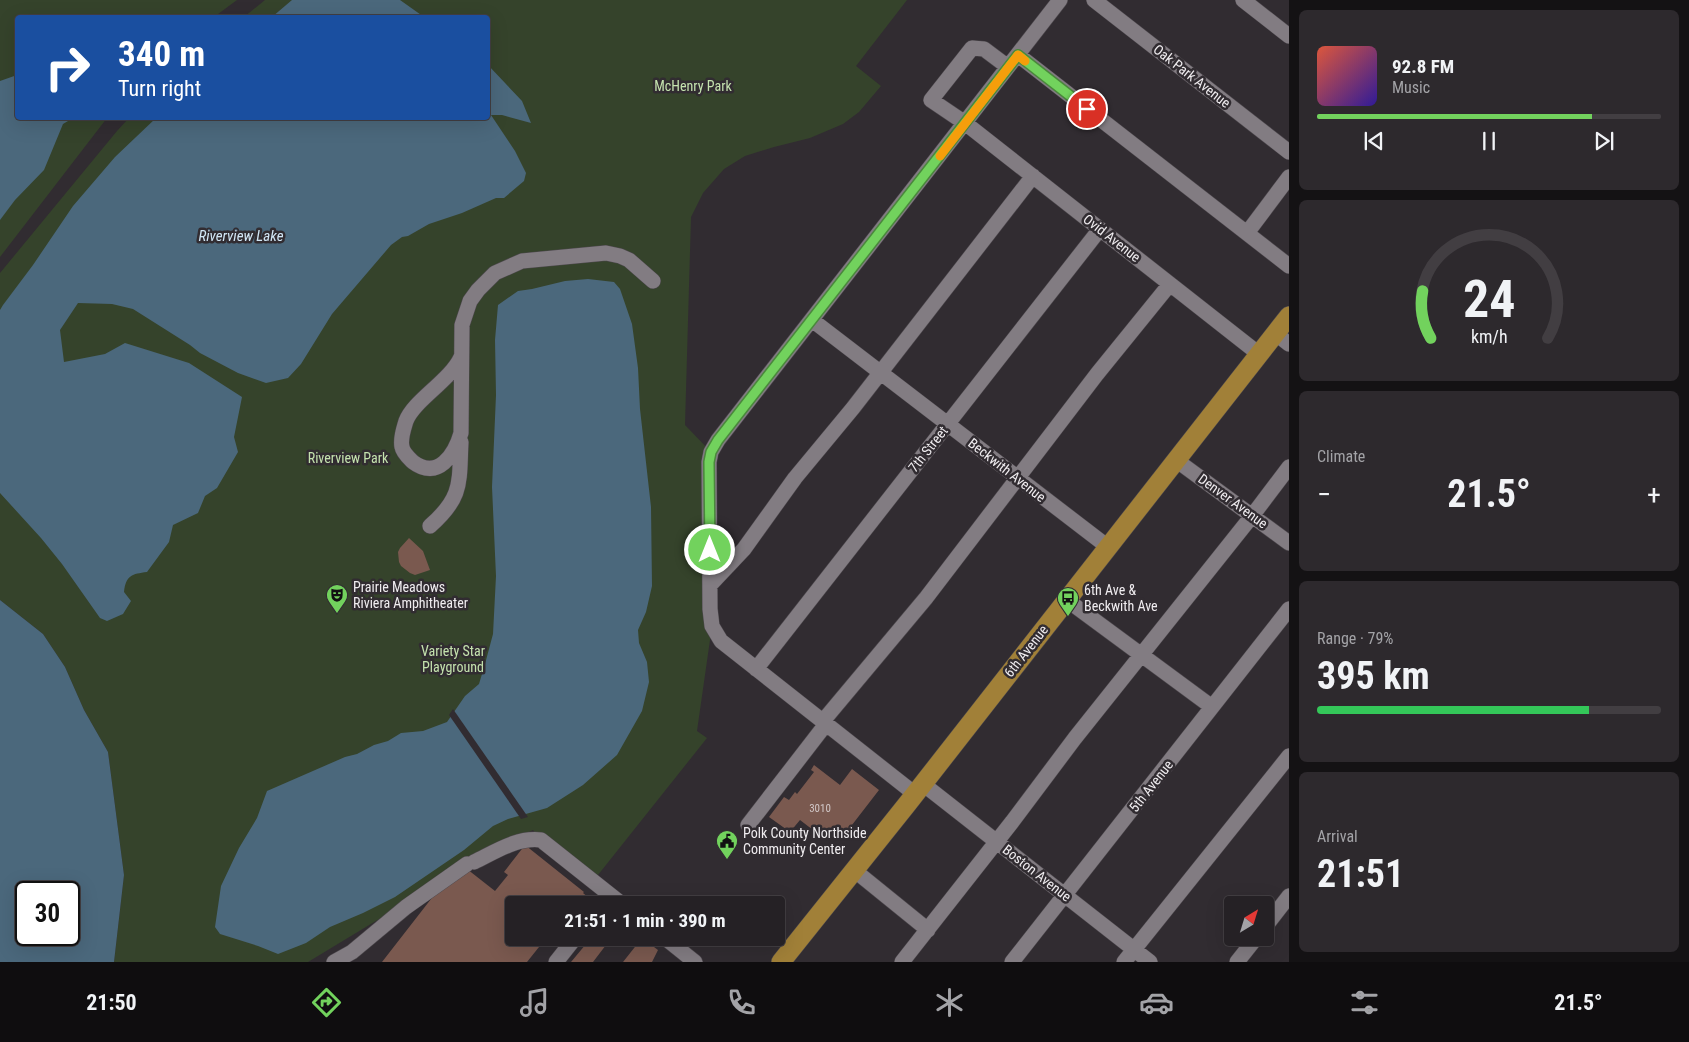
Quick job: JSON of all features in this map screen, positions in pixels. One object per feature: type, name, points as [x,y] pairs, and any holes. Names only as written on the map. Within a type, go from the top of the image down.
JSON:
[{"type":"main road","name":"6th Avenue","points":[[781,962],[919,789],[1259,354],[1282,339],[1289,316]]},
{"type":"street","name":"Boston Avenue","points":[[1060,0],[718,440],[711,452],[709,462],[710,608],[712,626],[721,641],[824,722],[997,842],[1150,962]]},
{"type":"street","name":"Oak Park Avenue","points":[[1094,0],[1289,152]]},
{"type":"street","points":[[1243,0],[1289,36]]},
{"type":"street","name":"Ovid Avenue","points":[[1008,67],[984,49],[972,48],[931,100],[965,123],[1259,354]]},
{"type":"street","points":[[1018,55],[1289,266]]},
{"type":"street","points":[[710,585],[744,549],[795,478],[830,438],[1033,176]]},
{"type":"street","points":[[1247,233],[1287,185]]},
{"type":"street","name":"7th Street","points":[[756,669],[1100,229]]},
{"type":"street","points":[[430,526],[452,504],[457,493],[460,478],[462,433],[462,325],[470,301],[486,281],[495,273],[522,261],[606,253],[629,260],[654,281]]},
{"type":"street","points":[[748,825],[824,722],[926,598],[1097,374],[1170,284]]},
{"type":"street","name":"Beckwith Avenue","points":[[812,320],[1108,547]]},
{"type":"street","points":[[461,357],[450,374],[408,418],[402,434],[402,447],[407,457],[417,465],[427,468],[440,466],[450,457],[462,433]]},
{"type":"street","name":"Denver Avenue","points":[[1176,460],[1289,543]]},
{"type":"street","points":[[902,962],[997,842],[1053,766],[1289,467]]},
{"type":"street","points":[[1067,600],[1212,707]]},
{"type":"street","name":"5th Avenue","points":[[1012,962],[1289,609]]},
{"type":"street","points":[[1124,962],[1289,756]]},
{"type":"street","points":[[334,962],[352,952],[406,907],[470,863],[520,840],[541,840],[601,896]]},
{"type":"street","points":[[854,870],[928,930]]},
{"type":"street","points":[[1274,915],[1289,896]]},
{"type":"street","points":[[556,962],[569,946]]},
{"type":"street","points":[[674,946],[695,962]]},
{"type":"street","points":[[1237,962],[1250,946]]},
{"type":"green space","points":[[0,0],[237,0],[217,15],[15,15],[15,120],[105,120],[0,257]]},
{"type":"green space","name":"Riverview Park","points":[[265,0],[907,0],[856,66],[881,86],[859,112],[843,124],[810,138],[745,156],[724,169],[703,193],[691,217],[685,425],[711,452],[712,626],[697,731],[707,738],[598,875],[541,840],[533,830],[480,854],[394,910],[308,962],[114,962],[124,875],[108,752],[84,710],[65,667],[43,634],[0,600],[0,273],[127,120],[490,120],[490,15],[246,15]]},
{"type":"water","points":[[292,0],[400,0],[421,15],[274,15]]},
{"type":"water","name":"Riverview Lake","points":[[490,67],[522,101],[531,123],[502,115],[491,115],[515,151],[526,173],[524,181],[504,198],[496,198],[462,213],[429,224],[408,236],[402,237],[391,245],[332,314],[301,364],[288,378],[266,383],[238,373],[200,353],[133,309],[112,304],[78,303],[60,330],[64,362],[105,354],[125,343],[189,363],[242,397],[234,437],[238,452],[217,488],[205,496],[198,513],[173,525],[169,542],[147,572],[131,576],[128,579],[124,592],[131,601],[123,614],[107,621],[100,618],[62,564],[0,493],[0,310],[73,206],[115,157],[154,120],[490,120]]},
{"type":"water","points":[[15,76],[15,120],[70,120],[63,124],[44,170],[15,200],[0,220],[0,81]]},
{"type":"water","points":[[588,279],[614,282],[620,289],[632,324],[638,368],[640,409],[651,507],[652,586],[646,612],[638,630],[639,643],[647,662],[649,682],[642,711],[617,755],[583,785],[547,808],[508,819],[493,826],[464,850],[395,897],[330,927],[306,943],[278,954],[220,934],[215,927],[221,886],[239,848],[257,818],[267,791],[345,757],[357,754],[374,745],[388,741],[401,733],[423,731],[447,722],[465,696],[479,684],[493,634],[496,576],[492,487],[496,395],[495,340],[498,305],[518,291],[565,281]]},
{"type":"water","points":[[0,600],[43,634],[65,667],[84,710],[108,752],[124,875],[114,962],[0,962]]},
{"type":"pier","points":[[453,709],[528,817],[521,819],[449,715]]},
{"type":"building","points":[[409,538],[423,551],[430,570],[415,575],[401,566],[398,552]]},
{"type":"building","points":[[814,765],[840,785],[852,769],[879,790],[845,834],[836,829],[826,840],[800,820],[790,832],[769,817],[784,797],[789,800],[795,792],[797,794],[814,772],[811,770]]},
{"type":"building","points":[[525,845],[587,896],[505,896],[505,946],[540,946],[527,962],[382,962],[438,890],[467,869],[495,891],[508,875],[504,872]]},
{"type":"building","points":[[584,946],[605,946],[593,962],[571,962]]},
{"type":"building","points":[[636,946],[653,946],[658,950],[652,962],[623,962]]},
{"type":"slow traffic","points":[[940,156],[1018,55],[1025,61]]},
{"type":"place","name":"Prairie Meadows Riviera Amphitheater","points":[[337,614]]},
{"type":"place","name":"6th Ave & Beckwith Ave","points":[[1068,617]]},
{"type":"place","name":"Polk County Northside Community Center","points":[[727,860]]},
{"type":"route","points":[[710,550],[709,462],[711,452],[718,440],[1018,55],[1087,109]]},
{"type":"park label","name":"McHenry Park","points":[[693,86]]},
{"type":"park label","name":"Variety Star Playground","points":[[453,660]]}]
